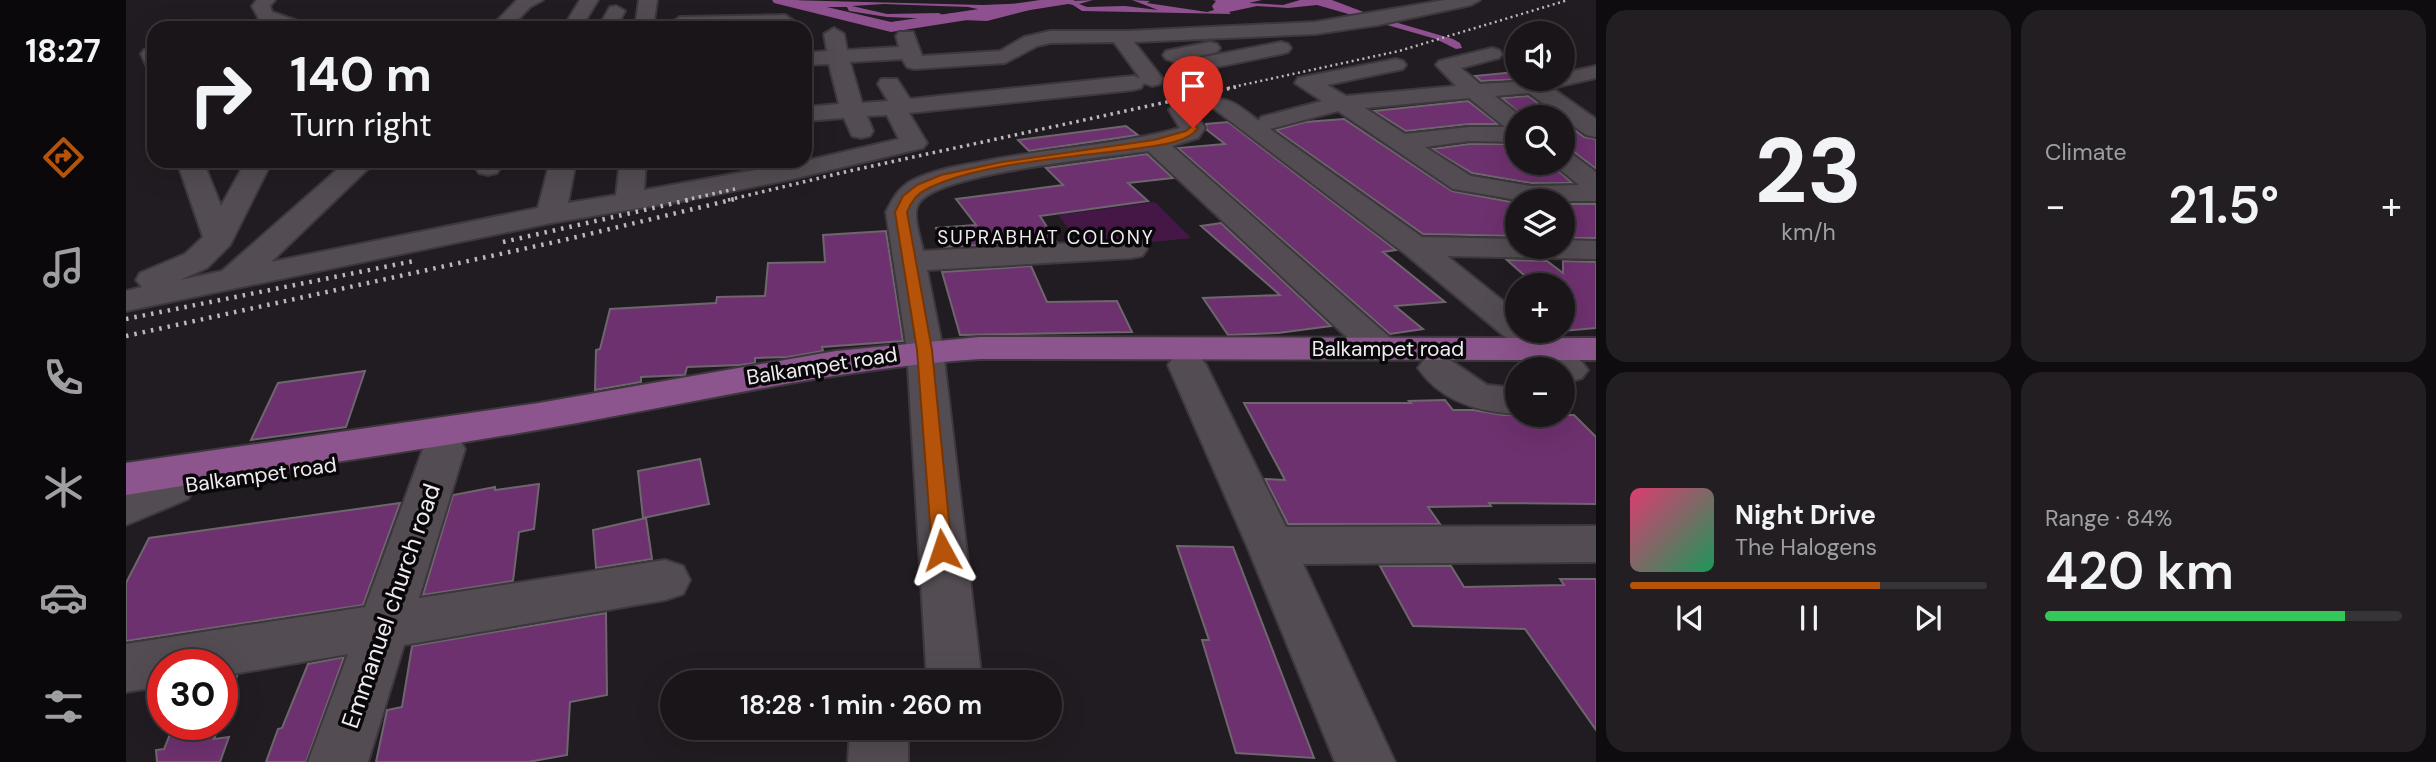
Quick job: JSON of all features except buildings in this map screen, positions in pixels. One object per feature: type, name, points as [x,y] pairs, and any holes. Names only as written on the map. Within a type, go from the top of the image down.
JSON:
[{"type":"main road","name":"Balkampet road","points":[[176,479],[444,449],[660,414],[980,348],[1381,349],[1552,355]]},
{"type":"main road","name":"Balkampet road","points":[[176,479],[531,418],[851,358],[1437,368],[1552,355]]},
{"type":"main road","points":[[126,479],[176,479]]},
{"type":"main road","points":[[126,494],[176,479]]},
{"type":"street","points":[[266,0],[261,6],[265,15],[281,21]]},
{"type":"street","points":[[506,21],[524,3],[534,0]]},
{"type":"street","points":[[576,21],[589,0]]},
{"type":"street","points":[[645,21],[648,0]]},
{"type":"street","points":[[681,21],[683,0]]},
{"type":"street","points":[[715,21],[718,0]]},
{"type":"street","points":[[1299,44],[1236,43],[1173,55],[1197,65],[1232,59],[1299,44],[1372,26],[1471,0]]},
{"type":"street","points":[[1180,75],[1159,59],[1157,53],[1164,47],[1194,41],[1372,26],[1491,3]]},
{"type":"street","points":[[611,21],[616,11]]},
{"type":"street","points":[[840,66],[914,58],[1005,57],[1012,53],[1059,47],[1044,38],[1372,26]]},
{"type":"street","points":[[873,32],[877,54]]},
{"type":"street","points":[[1078,36],[1106,60]]},
{"type":"street","points":[[1125,36],[1120,40],[1152,79]]},
{"type":"street","points":[[1208,49],[1232,59]]},
{"type":"street","points":[[812,60],[840,66],[892,95],[942,104],[1133,83],[1116,68],[877,54],[840,66],[812,87]]},
{"type":"street","points":[[1492,54],[1447,63],[1474,92],[1505,116]]},
{"type":"street","points":[[1575,57],[1596,64]]},
{"type":"street","points":[[812,114],[853,110],[892,95],[914,58]]},
{"type":"street","points":[[1396,65],[1306,83],[1342,103],[1463,183],[1531,194],[1596,193]]},
{"type":"street","points":[[840,66],[870,153]]},
{"type":"street","points":[[1575,77],[1596,72]]},
{"type":"street","points":[[1575,83],[1596,88]]},
{"type":"street","points":[[1270,122],[1342,103],[1505,89]]},
{"type":"street","points":[[1541,91],[1595,130]]},
{"type":"street","points":[[812,165],[914,143],[892,95]]},
{"type":"street","points":[[942,104],[962,126]]},
{"type":"street","points":[[1221,105],[1415,246],[1552,355]]},
{"type":"street","points":[[953,670],[925,358],[901,212],[907,198],[921,187],[945,177],[1002,165],[1154,143],[1189,134],[1193,128],[1181,110]]},
{"type":"street","points":[[812,125],[829,163]]},
{"type":"street","points":[[1400,142],[1469,134],[1505,135]]},
{"type":"street","points":[[1154,143],[1381,349]]},
{"type":"street","points":[[193,168],[219,239]]},
{"type":"street","points":[[126,286],[150,281],[196,261],[219,239],[255,168]]},
{"type":"street","points":[[178,269],[240,272],[355,168]]},
{"type":"street","points":[[551,214],[561,168]]},
{"type":"street","points":[[629,201],[632,168]]},
{"type":"street","points":[[126,301],[240,272],[629,201],[686,182],[736,171],[774,168]]},
{"type":"street","points":[[1575,169],[1596,185]]},
{"type":"street","points":[[1415,246],[1596,250]]},
{"type":"street","points":[[908,261],[1131,249]]},
{"type":"street","points":[[1187,365],[1271,545],[1365,762]]},
{"type":"street","points":[[1437,368],[1472,396],[1485,400],[1505,401]]},
{"type":"street","name":"Emmanuel church road","points":[[338,762],[444,449]]},
{"type":"street","points":[[126,464],[168,458],[176,479],[126,508]]},
{"type":"street","points":[[1271,545],[1596,544]]},
{"type":"street","points":[[126,668],[665,580]]},
{"type":"street","points":[[878,762],[879,740]]},
{"type":"shaded area","points":[[787,0],[983,5],[1093,0],[1079,4],[1087,7],[1125,6],[1158,10],[1132,0],[1207,12],[1214,10],[1212,6],[1216,1],[1213,0],[1262,0],[1249,3],[1283,5],[1300,0],[1332,0],[1374,16],[1453,39],[1460,43],[1462,48],[1456,49],[1436,39],[1317,5],[1288,8],[1257,6],[1229,12],[1231,14],[1082,11],[1073,5],[1060,2],[987,21],[887,17],[849,11],[847,7],[815,7]],"holes":[[[884,4],[968,7],[997,13],[951,13],[944,16],[939,13],[887,14],[852,6]]]},
{"type":"shaded area","points":[[1155,202],[1191,238],[1085,249],[1058,215]]},
{"type":"waterway","points":[[779,0],[891,27],[1068,0]]},
{"type":"tunnel","points":[[1179,75],[1198,88]]},
{"type":"tunnel","points":[[1195,87],[1221,105]]},
{"type":"railway","points":[[1228,88],[1399,51],[1568,0]]},
{"type":"railway","points":[[728,200],[1236,87]]},
{"type":"railway","points":[[685,200],[735,189]]},
{"type":"railway","points":[[503,242],[693,199]]},
{"type":"railway","points":[[126,336],[564,240],[735,199]]},
{"type":"railway","points":[[126,319],[414,261]]},
{"type":"district","name":"SUPRABHAT COLONY","points":[[1046,237]]},
{"type":"route","points":[[942,550],[925,350],[901,212],[907,198],[921,187],[945,177],[1002,165],[1154,143],[1189,134],[1193,128]]}]
